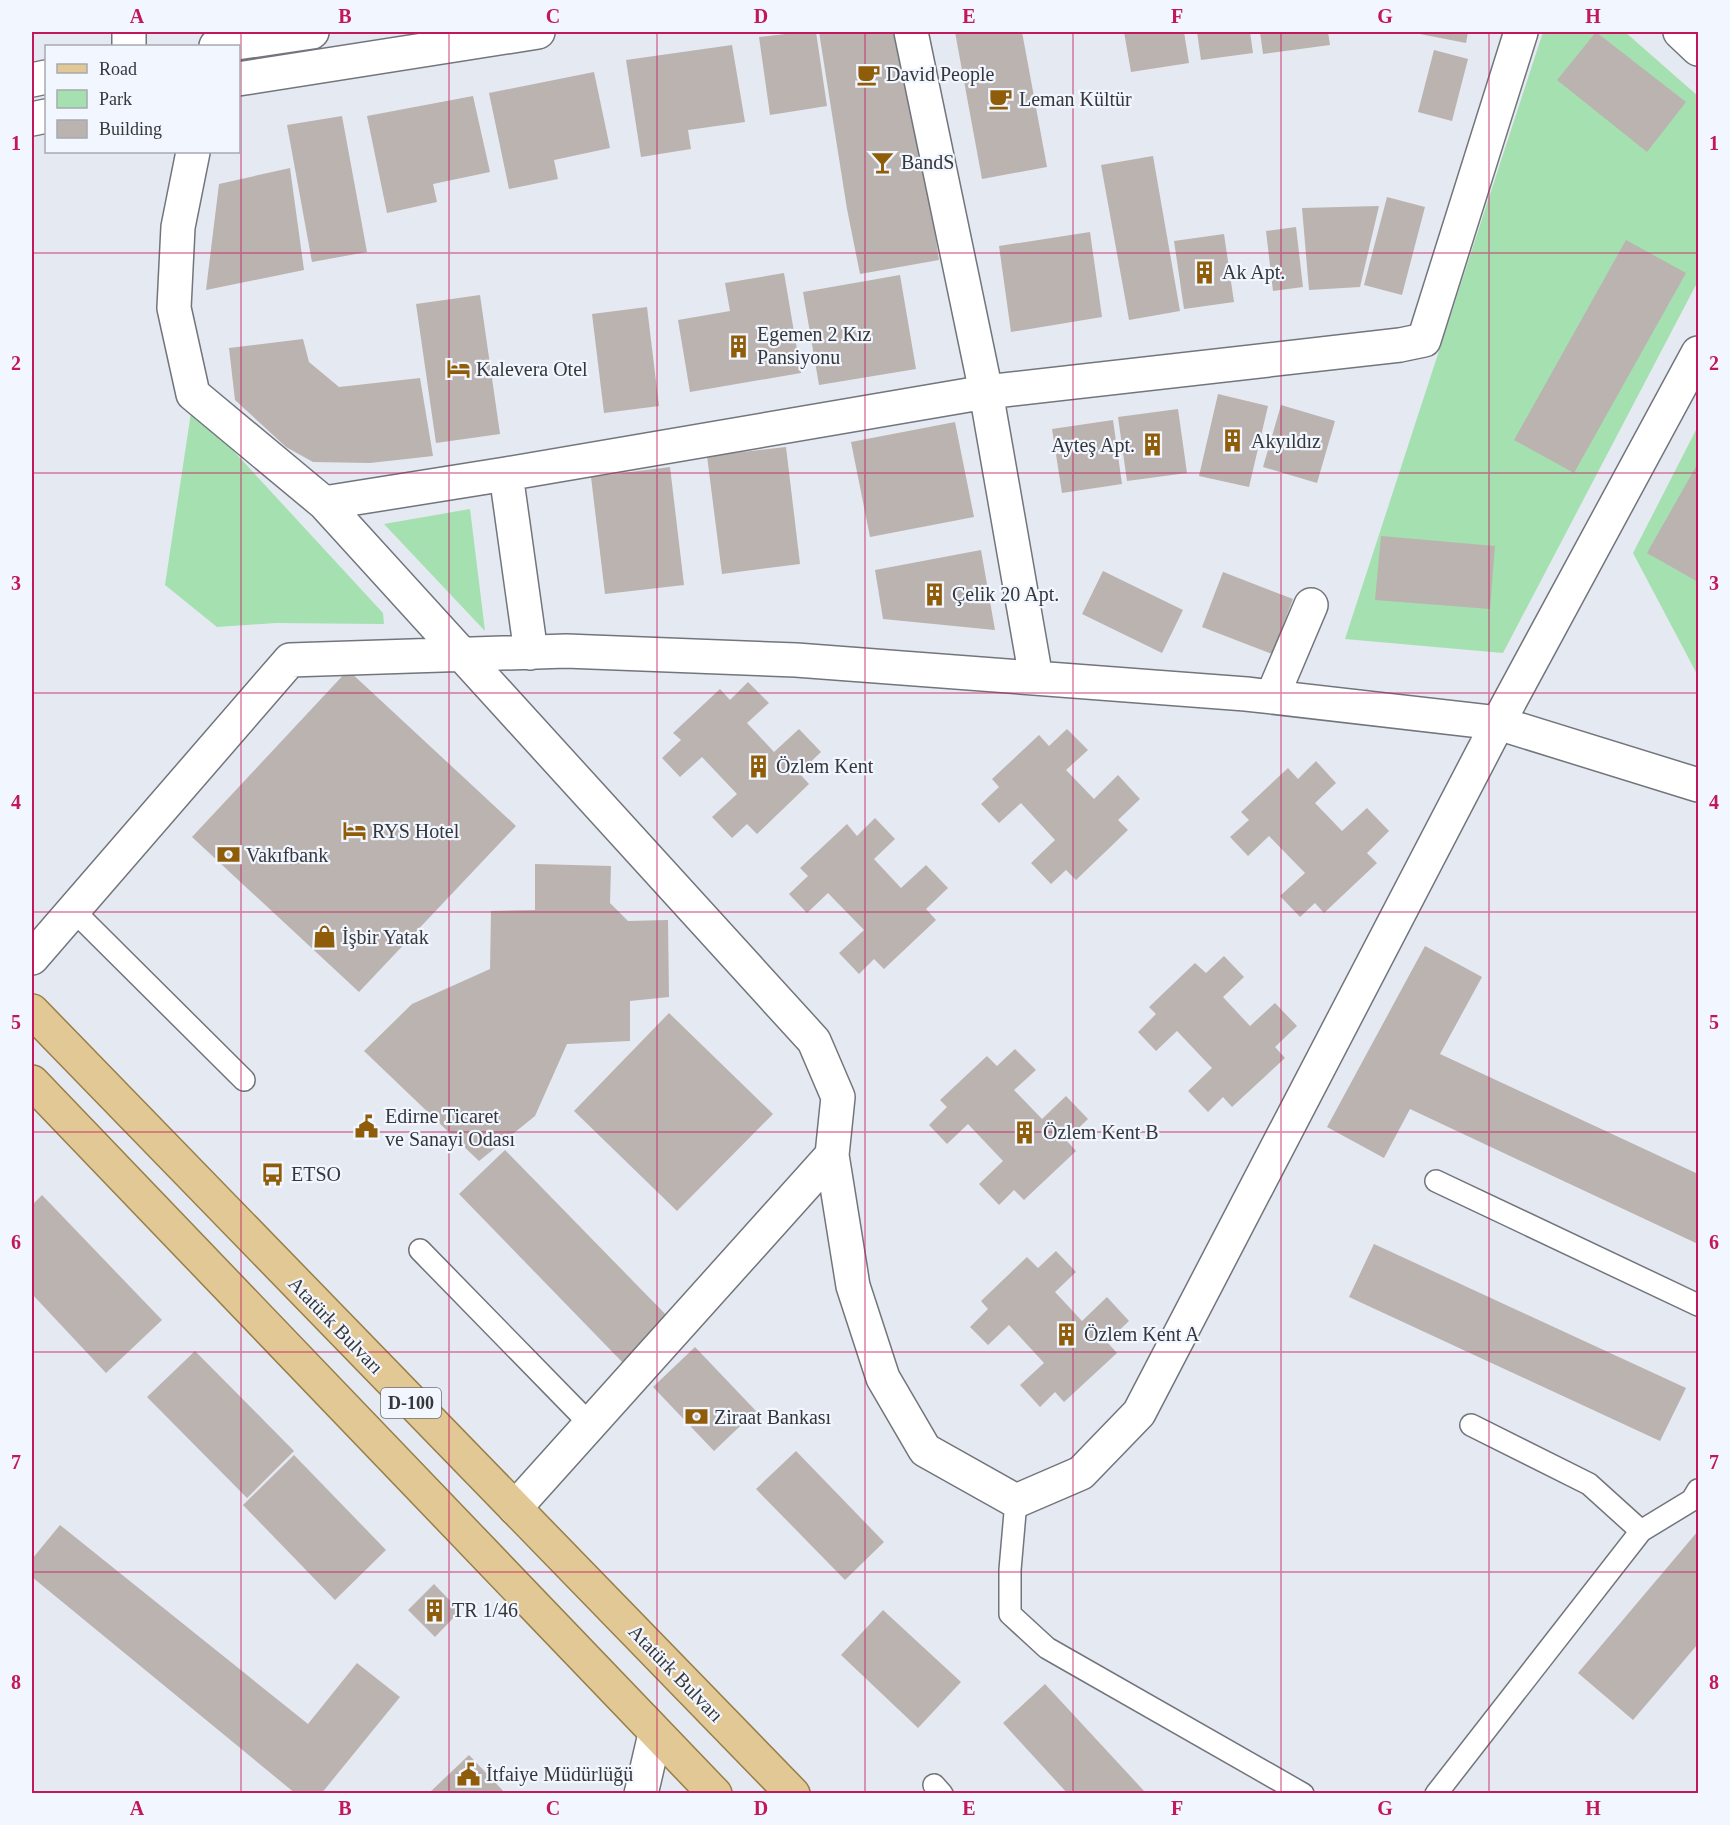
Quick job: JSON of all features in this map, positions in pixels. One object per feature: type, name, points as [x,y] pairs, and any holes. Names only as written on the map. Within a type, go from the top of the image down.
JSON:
[{"type":"main road","name":"Atatürk Bulvarı","points":[[32,1011],[793,1794]]},
{"type":"main road","name":"D-100","points":[[32,1082],[715,1794]]},
{"type":"street","points":[[223,45],[312,32]]},
{"type":"street","points":[[240,79],[538,32]]},
{"type":"street","points":[[911,32],[986,392],[1036,678]]},
{"type":"street","points":[[324,503],[986,392],[1400,345],[1424,340],[1521,32]]},
{"type":"street","points":[[1680,32],[1698,49]]},
{"type":"street","points":[[193,153],[178,227],[174,308],[193,394],[324,503],[814,1041],[838,1097],[832,1155],[853,1286],[882,1378],[925,1450],[1016,1501],[1081,1473],[1139,1413],[1498,723],[1698,353]]},
{"type":"street","points":[[506,474],[531,653]]},
{"type":"street","points":[[1272,697],[1311,605]]},
{"type":"street","points":[[32,958],[290,660],[566,651],[796,660],[1272,697],[1498,723],[1698,785]]},
{"type":"street","points":[[515,1508],[832,1155]]},
{"type":"street","points":[[641,1794],[655,1734]]},
{"type":"lane","points":[[73,910],[244,1080]]},
{"type":"lane","points":[[1436,1181],[1698,1305]]},
{"type":"lane","points":[[420,1250],[590,1424]]},
{"type":"lane","points":[[1471,1425],[1589,1484],[1641,1531]]},
{"type":"lane","points":[[1436,1794],[1641,1531],[1692,1500],[1698,1490]]},
{"type":"lane","points":[[1016,1501],[1010,1570],[1010,1614],[1047,1648],[1303,1794]]},
{"type":"green space","points":[[1543,32],[1625,32],[1698,96],[1698,281],[1503,653],[1345,639]]},
{"type":"green space","points":[[192,406],[383,613],[384,624],[276,623],[217,627],[165,585]]},
{"type":"green space","points":[[1698,426],[1698,676],[1633,553]]},
{"type":"green space","points":[[470,509],[485,631],[384,524]]},
{"type":"building","points":[[816,32],[827,106],[770,115],[759,37]]},
{"type":"building","points":[[819,32],[905,32],[939,260],[860,274],[847,209]]},
{"type":"building","name":"Leman Kültür","points":[[955,32],[1022,32],[1047,167],[982,179]]},
{"type":"building","points":[[1124,32],[1184,32],[1189,63],[1131,72]]},
{"type":"building","points":[[1197,32],[1250,32],[1253,53],[1201,60]]},
{"type":"building","points":[[1260,32],[1328,32],[1330,45],[1263,54]]},
{"type":"building","points":[[1420,32],[1468,32],[1466,43],[1420,34]]},
{"type":"building","points":[[1596,32],[1686,102],[1647,152],[1557,80]]},
{"type":"building","points":[[732,45],[745,122],[688,130],[691,149],[641,157],[626,60]]},
{"type":"building","points":[[1434,50],[1468,59],[1452,121],[1418,112]]},
{"type":"building","points":[[594,72],[610,148],[554,160],[558,179],[509,189],[489,93]]},
{"type":"building","points":[[473,96],[490,172],[433,184],[437,202],[387,213],[367,116]]},
{"type":"building","points":[[342,116],[367,252],[312,262],[287,125]]},
{"type":"building","points":[[1153,156],[1180,311],[1129,320],[1101,165]]},
{"type":"building","points":[[290,168],[304,270],[206,290],[219,184]]},
{"type":"building","points":[[1387,197],[1425,207],[1402,295],[1364,285]]},
{"type":"building","points":[[1379,206],[1360,287],[1309,290],[1302,208]]},
{"type":"building","points":[[1296,227],[1303,287],[1273,291],[1266,231]]},
{"type":"building","points":[[1090,232],[1102,317],[1011,332],[999,246]]},
{"type":"building","name":"Ak Apt.","points":[[1224,234],[1234,302],[1184,309],[1174,241]]},
{"type":"building","points":[[1626,240],[1686,273],[1574,473],[1514,440]]},
{"type":"building","name":"Egemen 2 Kız Pansiyonu","points":[[784,273],[801,373],[690,392],[678,320],[730,311],[725,283]]},
{"type":"building","points":[[900,275],[916,369],[819,385],[803,292]]},
{"type":"building","name":"Kalevera Otel","points":[[480,295],[500,434],[436,443],[416,304]]},
{"type":"building","points":[[647,307],[659,406],[604,413],[592,314]]},
{"type":"building","points":[[303,339],[309,362],[339,387],[420,378],[433,456],[370,463],[313,462],[286,447],[235,400],[229,348]]},
{"type":"building","name":"Akyıldız","points":[[1218,394],[1268,406],[1249,487],[1199,476]]},
{"type":"building","points":[[1281,405],[1335,421],[1317,483],[1263,467]]},
{"type":"building","name":"Ayteş Apt.","points":[[1178,409],[1187,473],[1127,481],[1118,417]]},
{"type":"building","points":[[1113,420],[1122,484],[1062,493],[1052,429]]},
{"type":"building","points":[[955,422],[974,517],[870,537],[851,442]]},
{"type":"building","points":[[786,447],[800,564],[722,574],[707,456]]},
{"type":"building","points":[[1698,463],[1698,582],[1647,553]]},
{"type":"building","points":[[670,467],[684,585],[605,594],[591,477]]},
{"type":"building","points":[[1381,536],[1495,546],[1490,609],[1375,600]]},
{"type":"building","name":"Çelik 20 Apt.","points":[[981,550],[995,630],[883,619],[875,570]]},
{"type":"building","points":[[1103,571],[1183,610],[1162,653],[1082,614]]},
{"type":"building","points":[[1223,572],[1293,599],[1272,654],[1202,627]]},
{"type":"building","name":"RYS Hotel","points":[[348,670],[516,826],[359,992],[192,837]]},
{"type":"building","name":"Özlem Kent","points":[[748,682],[769,703],[747,723],[774,752],[799,729],[821,752],[799,773],[809,784],[757,834],[747,824],[732,838],[712,817],[737,794],[702,757],[680,777],[662,758],[681,740],[673,733],[720,689],[730,700]]},
{"type":"building","points":[[1067,729],[1088,750],[1066,770],[1094,799],[1118,775],[1140,799],[1118,820],[1128,830],[1076,880],[1066,870],[1051,884],[1031,863],[1055,840],[1021,803],[999,823],[981,804],[999,787],[992,779],[1039,735],[1049,746]]},
{"type":"building","points":[[1316,761],[1336,783],[1315,803],[1342,831],[1367,808],[1389,831],[1367,853],[1377,863],[1324,913],[1315,903],[1300,917],[1280,896],[1305,873],[1269,836],[1248,856],[1230,837],[1249,820],[1241,812],[1288,768],[1298,779]]},
{"type":"building","name":"Özlem Kent","points":[[875,818],[895,839],[874,859],[901,888],[926,865],[948,888],[926,909],[936,920],[884,969],[874,959],[859,974],[839,953],[864,930],[828,893],[807,913],[789,894],[808,876],[800,868],[847,824],[857,836]]},
{"type":"building","points":[[535,864],[611,866],[610,903],[628,921],[668,920],[669,997],[630,1001],[630,1041],[567,1044],[535,1116],[479,1161],[364,1051],[412,1004],[490,969],[491,911],[535,910]]},
{"type":"building","points":[[1425,946],[1482,977],[1440,1054],[1698,1174],[1698,1244],[1410,1109],[1384,1158],[1327,1127]]},
{"type":"building","points":[[1224,956],[1244,977],[1223,997],[1250,1026],[1275,1003],[1297,1026],[1275,1047],[1285,1058],[1232,1107],[1223,1097],[1208,1112],[1188,1091],[1212,1068],[1177,1031],[1156,1051],[1138,1032],[1156,1014],[1149,1007],[1195,963],[1206,973]]},
{"type":"building","points":[[669,1013],[773,1114],[677,1211],[574,1111]]},
{"type":"building","name":"Özlem Kent B","points":[[1015,1049],[1036,1070],[1014,1090],[1042,1119],[1066,1096],[1088,1119],[1066,1140],[1076,1151],[1024,1200],[1014,1190],[999,1205],[979,1184],[1003,1161],[968,1124],[947,1144],[929,1125],[947,1107],[940,1100],[987,1056],[997,1066]]},
{"type":"building","points":[[505,1150],[673,1322],[627,1367],[459,1194]]},
{"type":"building","points":[[42,1195],[162,1320],[106,1373],[32,1294],[32,1205]]},
{"type":"building","points":[[1374,1244],[1686,1388],[1660,1441],[1349,1297]]},
{"type":"building","name":"Özlem Kent A","points":[[1056,1251],[1076,1272],[1055,1292],[1082,1321],[1107,1297],[1129,1321],[1107,1342],[1117,1353],[1064,1402],[1055,1392],[1040,1407],[1020,1385],[1044,1363],[1009,1325],[988,1345],[970,1327],[988,1309],[981,1301],[1027,1257],[1038,1268]]},
{"type":"building","points":[[695,1347],[756,1411],[714,1451],[653,1387]]},
{"type":"building","points":[[195,1351],[294,1451],[247,1498],[147,1397]]},
{"type":"building","points":[[796,1451],[884,1542],[845,1580],[756,1489]]},
{"type":"building","points":[[294,1455],[386,1550],[335,1600],[243,1505]]},
{"type":"building","points":[[60,1525],[308,1724],[357,1663],[400,1697],[321,1794],[296,1794],[32,1577],[32,1559]]},
{"type":"building","points":[[1698,1531],[1698,1644],[1633,1720],[1578,1673]]},
{"type":"building","name":"TR 1/46","points":[[434,1584],[460,1611],[435,1637],[408,1610]]},
{"type":"building","points":[[883,1610],[961,1682],[918,1728],[841,1655]]},
{"type":"building","points":[[1045,1684],[1145,1792],[1144,1794],[1068,1794],[1003,1723]]},
{"type":"building","name":"İtfaiye Müdürlüğü","points":[[469,1755],[506,1794],[428,1794]]},
{"type":"place","name":"David People","points":[[868,74]]},
{"type":"place","name":"Leman Kültür","points":[[1001,99]]},
{"type":"place","name":"BandS","points":[[883,162]]},
{"type":"place","name":"Ak Apt.","points":[[1204,272]]},
{"type":"place","name":"Egemen 2 Kız Pansiyonu","points":[[739,346]]},
{"type":"place","name":"Kalevera Otel","points":[[458,369]]},
{"type":"place","name":"Akyıldız","points":[[1233,441]]},
{"type":"place","name":"Ayteş Apt.","points":[[1153,445]]},
{"type":"place","name":"Çelik 20 Apt.","points":[[934,594]]},
{"type":"place","name":"Özlem Kent","points":[[758,766]]},
{"type":"place","name":"RYS Hotel","points":[[354,831]]},
{"type":"place","name":"Vakıfbank","points":[[228,855]]},
{"type":"place","name":"İşbir Yatak","points":[[324,937]]},
{"type":"place","name":"Edirne Ticaret ve Sanayi Odası","points":[[367,1127]]},
{"type":"place","name":"Özlem Kent B","points":[[1025,1132]]},
{"type":"place","name":"ETSO","points":[[273,1174]]},
{"type":"place","name":"Özlem Kent A","points":[[1066,1334]]},
{"type":"place","name":"Ziraat Bankası","points":[[696,1417]]},
{"type":"place","name":"TR 1/46","points":[[434,1610]]},
{"type":"place","name":"İtfaiye Müdürlüğü","points":[[468,1774]]}]
